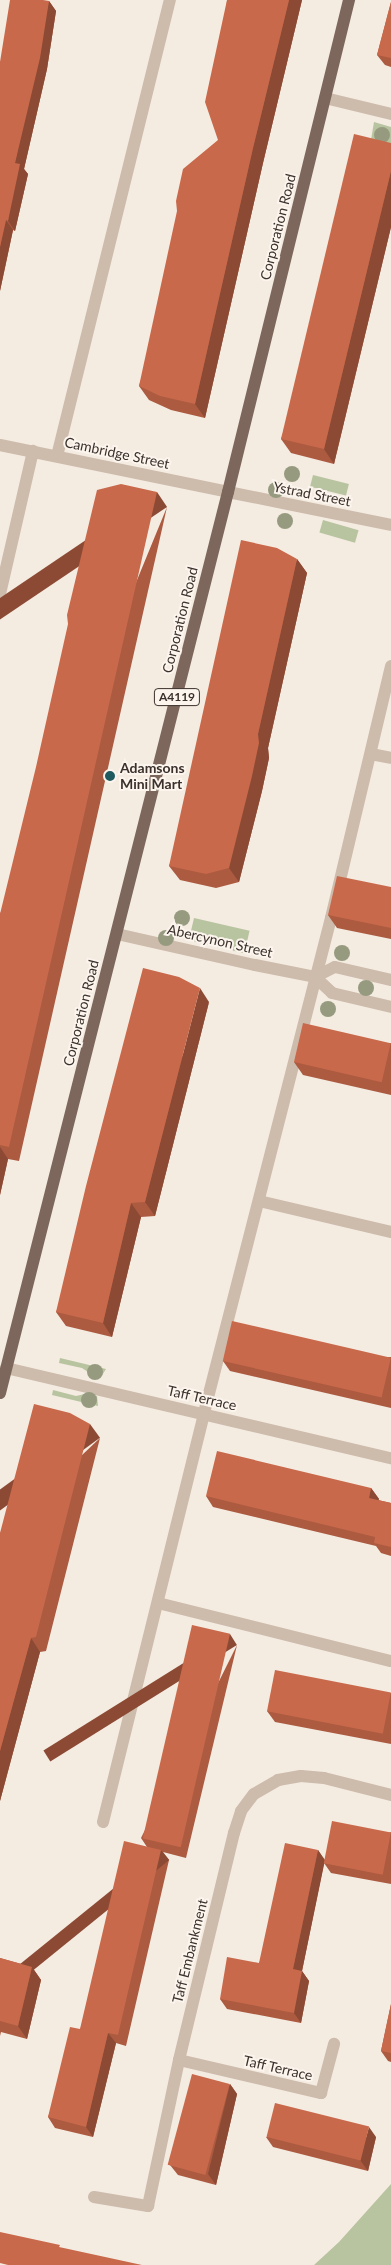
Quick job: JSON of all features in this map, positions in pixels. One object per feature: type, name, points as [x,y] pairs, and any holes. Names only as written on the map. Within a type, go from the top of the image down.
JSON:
[{"type":"main road","name":"Corporation Road","points":[[0,1393],[228,492],[349,0]]},
{"type":"street","points":[[57,456],[170,0]]},
{"type":"street","points":[[325,98],[391,114]]},
{"type":"street","name":"Cambridge Street","points":[[0,445],[228,492]]},
{"type":"street","points":[[0,594],[33,451]]},
{"type":"street","name":"Ystrad Street","points":[[228,492],[391,525]]},
{"type":"street","points":[[103,1822],[204,1413],[260,1202],[391,666]]},
{"type":"street","points":[[371,754],[391,758]]},
{"type":"street","name":"Abercynon Street","points":[[117,934],[316,977]]},
{"type":"street","points":[[316,977],[335,967],[391,980]]},
{"type":"street","points":[[316,977],[332,993],[391,1007]]},
{"type":"street","points":[[260,1202],[391,1232]]},
{"type":"street","name":"Taff Terrace","points":[[6,1368],[391,1458]]},
{"type":"street","points":[[158,1603],[391,1661]]},
{"type":"street","name":"Taff Embankment","points":[[94,2197],[148,2206],[179,2060],[241,1811],[254,1794],[278,1780],[301,1776],[324,1778],[391,1795]]},
{"type":"street","name":"Taff Terrace","points":[[179,2060],[321,2093],[334,2044]]},
{"type":"green space","points":[[374,122],[391,127],[391,146],[371,140]]},
{"type":"green space","points":[[313,475],[349,484],[346,496],[310,487]]},
{"type":"green space","points":[[323,520],[359,530],[355,543],[319,532]]},
{"type":"green space","points":[[194,918],[250,931],[244,953],[189,940]]},
{"type":"green space","points":[[60,1358],[106,1369],[101,1377],[94,1376],[82,1368],[59,1363]]},
{"type":"green space","points":[[53,1390],[76,1396],[85,1394],[97,1396],[98,1406],[52,1395]]},
{"type":"green space","points":[[391,2184],[391,2265],[314,2265],[339,2242]]},
{"type":"building","points":[[10,0],[49,1],[40,58],[15,163],[20,164],[8,221],[6,220],[0,247],[0,62]]},
{"type":"building","points":[[227,0],[289,0],[253,148],[195,404],[160,396],[139,386],[177,211],[176,201],[183,169],[218,140],[205,102]]},
{"type":"building","points":[[391,2],[391,58],[377,55]]},
{"type":"building","points":[[354,134],[391,143],[391,171],[324,449],[281,439]]},
{"type":"building","points":[[121,484],[157,492],[9,1147],[0,1145],[0,914],[36,767],[68,624],[67,615],[97,490]]},
{"type":"building","points":[[241,540],[277,548],[297,559],[258,734],[259,743],[252,776],[229,868],[206,874],[169,866]]},
{"type":"building","points":[[337,876],[391,887],[391,928],[328,915]]},
{"type":"building","points":[[143,968],[179,977],[200,988],[145,1202],[131,1203],[103,1323],[56,1312],[86,1186]]},
{"type":"building","points":[[303,1023],[391,1043],[382,1082],[294,1062]]},
{"type":"building","points":[[232,1321],[391,1358],[382,1398],[223,1361]]},
{"type":"building","points":[[34,1404],[70,1413],[90,1424],[36,1637],[31,1638],[0,1751],[0,1533]]},
{"type":"building","points":[[217,1451],[371,1488],[369,1498],[391,1503],[391,1547],[374,1543],[375,1537],[206,1496]]},
{"type":"building","points":[[192,1625],[230,1634],[181,1847],[143,1838]]},
{"type":"building","points":[[275,1670],[391,1693],[383,1734],[267,1711]]},
{"type":"building","points":[[332,1821],[391,1832],[383,1875],[324,1863]]},
{"type":"building","points":[[124,1841],[161,1850],[118,2035],[108,2033],[86,2127],[48,2117],[70,2027],[80,2029]]},
{"type":"building","points":[[285,1843],[318,1850],[293,1969],[302,1971],[294,2013],[220,1999],[227,1957],[259,1963]]},
{"type":"building","points":[[0,1958],[32,1967],[18,2026],[0,2021]]},
{"type":"building","points":[[391,2004],[391,2053],[381,2051]]},
{"type":"building","points":[[192,2074],[230,2084],[205,2175],[168,2165]]},
{"type":"building","points":[[275,2103],[369,2126],[361,2160],[267,2137]]},
{"type":"building","points":[[0,2232],[142,2265],[8,2265],[0,2263]]},
{"type":"place","name":"Adamsons Mini Mart","points":[[110,776]]}]
